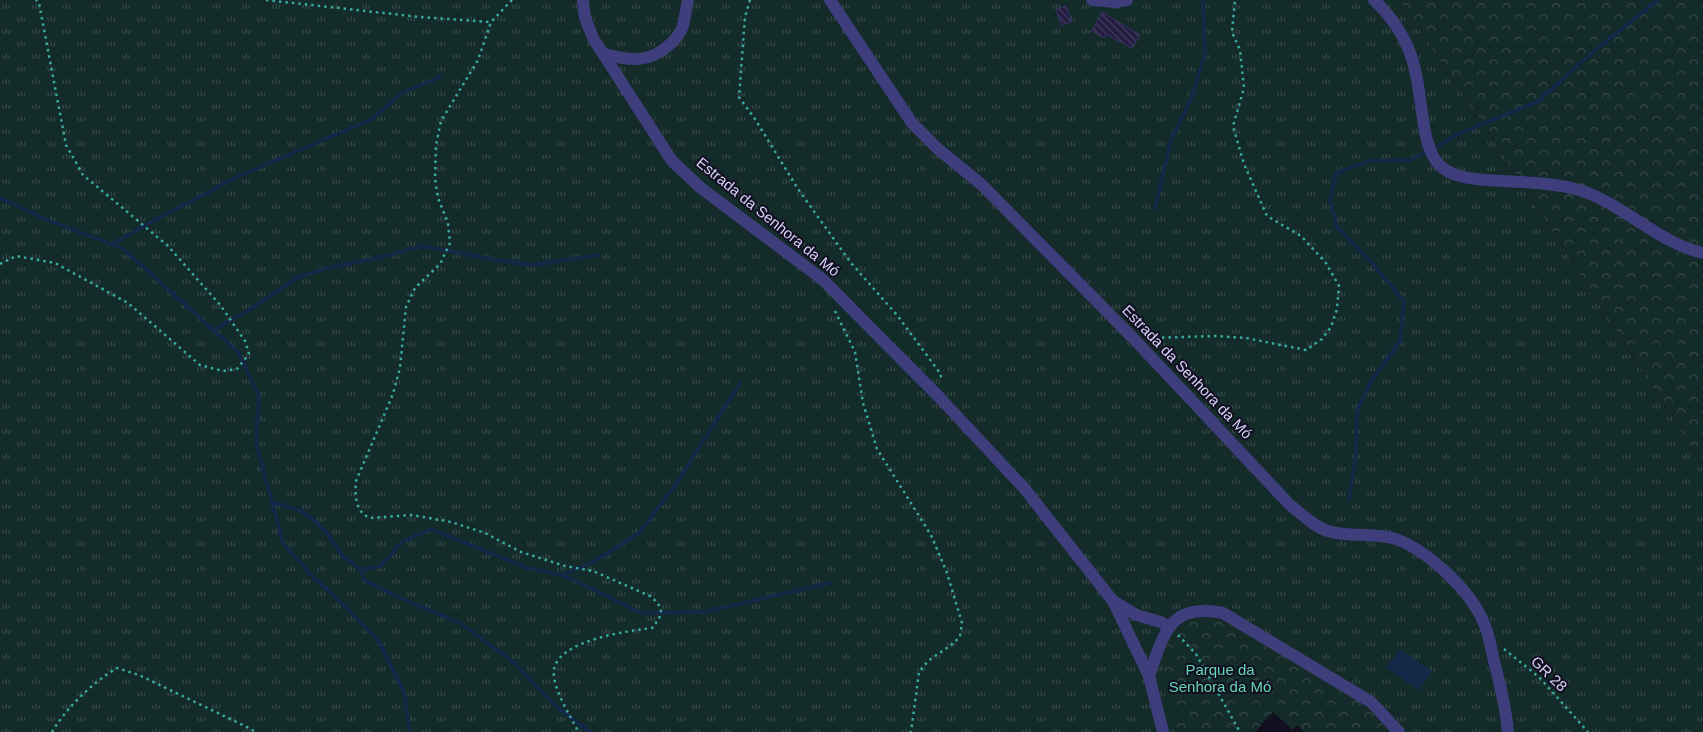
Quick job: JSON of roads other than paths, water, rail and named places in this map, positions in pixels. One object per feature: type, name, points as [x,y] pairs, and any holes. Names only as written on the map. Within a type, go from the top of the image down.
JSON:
[{"type":"street","name":"Estrada da Senhora da Mó","points":[[583,0],[584,13],[589,29],[672,161],[701,188],[822,279],[940,398],[1024,488],[1113,601],[1149,676],[1163,732]]},
{"type":"street","points":[[605,54],[635,60],[649,58],[661,53],[676,39],[682,28],[688,0]]},
{"type":"street","name":"Estrada da Senhora da Mó","points":[[830,0],[912,123],[938,149],[981,184],[1133,338],[1290,505],[1316,525],[1328,531],[1394,539],[1413,547],[1454,581],[1474,603],[1484,621],[1504,704],[1508,732]]},
{"type":"street","points":[[1092,0],[1115,2],[1127,0]]},
{"type":"street","points":[[1374,0],[1388,13],[1411,55],[1416,74],[1425,135],[1433,157],[1445,170],[1460,178],[1579,190],[1601,200],[1674,243],[1703,253]]},
{"type":"street","points":[[1113,601],[1136,615],[1161,622],[1169,627]]},
{"type":"street","points":[[1149,676],[1169,627],[1177,618],[1190,611],[1209,610],[1223,613],[1371,702],[1399,732]]},
{"type":"water","points":[[1400,649],[1432,671],[1419,690],[1386,668]]},
{"type":"waterway","points":[[1155,208],[1171,140],[1191,99],[1205,54],[1203,0]]},
{"type":"waterway","points":[[1349,498],[1356,454],[1357,411],[1370,383],[1400,341],[1404,301],[1371,262],[1337,227],[1330,200],[1336,173],[1369,161],[1411,160],[1463,132],[1537,102],[1593,52],[1658,0]]},
{"type":"waterway","points":[[112,245],[138,229],[237,177],[372,119],[402,93],[440,77]]},
{"type":"waterway","points":[[0,198],[50,221],[122,248],[238,352],[259,396],[256,443],[283,543],[313,577],[346,607],[380,643],[404,692],[410,732]]},
{"type":"waterway","points":[[214,330],[254,307],[296,278],[327,268],[423,246],[533,265],[597,255]]},
{"type":"waterway","points":[[562,575],[593,562],[639,533],[676,484],[740,383]]},
{"type":"waterway","points":[[272,502],[304,512],[324,530],[343,556],[361,570],[380,566],[402,542],[431,529],[527,568],[562,575],[641,613],[704,612],[830,583]]},
{"type":"waterway","points":[[361,570],[364,580],[398,597],[460,623],[516,664],[553,704],[590,732]]},
{"type":"park label","name":"Parque da Senhora da Mó","points":[[1220,678]]}]
